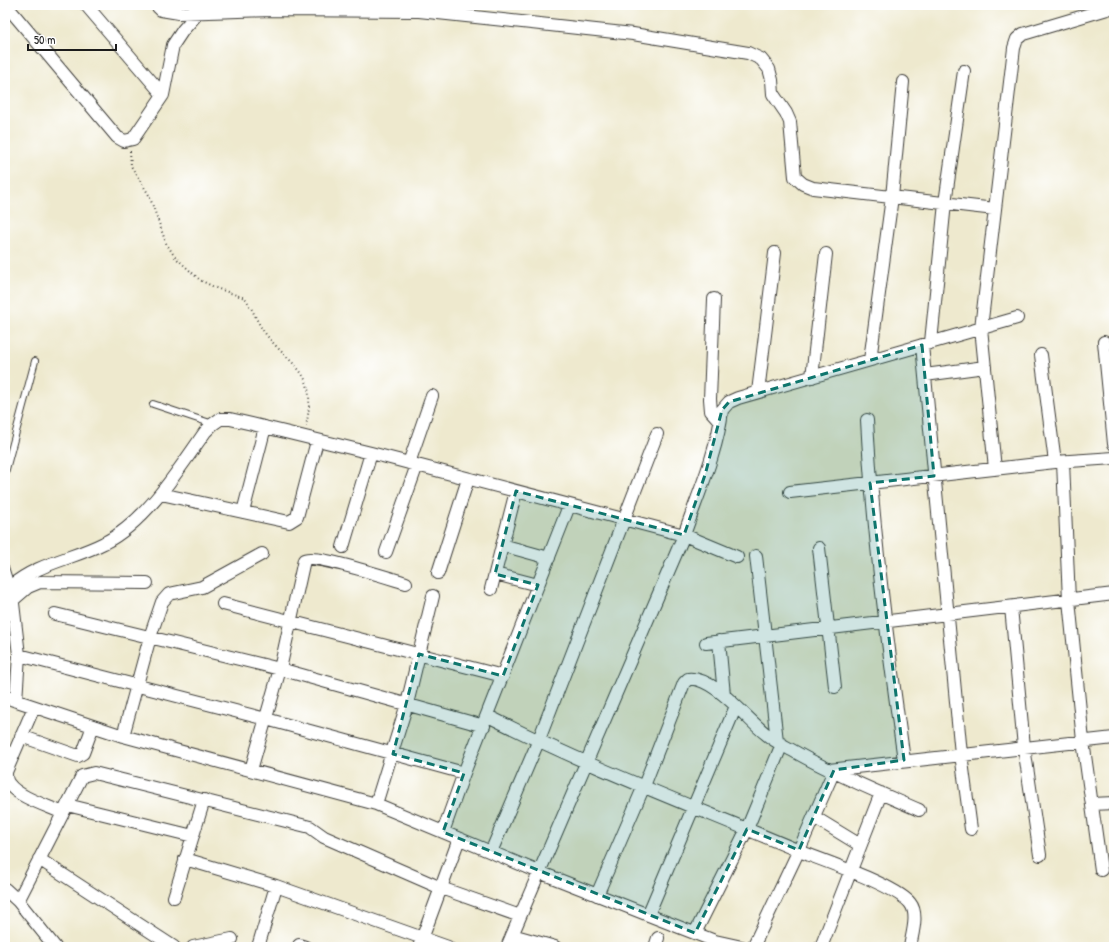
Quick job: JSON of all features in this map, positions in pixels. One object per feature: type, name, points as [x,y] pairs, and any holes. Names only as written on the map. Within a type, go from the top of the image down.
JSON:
[{"type":"street","points":[[6,5],[117,137],[124,140],[133,139],[163,95],[174,45],[183,30],[198,12]]},
{"type":"street","points":[[86,5],[163,95]]},
{"type":"street","points":[[156,5],[161,10],[170,13],[272,10],[419,11],[633,34],[748,53],[761,59],[769,69],[772,80],[773,94],[790,122],[795,177],[803,184],[813,188],[995,209]]},
{"type":"street","points":[[995,469],[981,328],[1014,48],[1017,39],[1023,34],[1114,7]]},
{"type":"street","points":[[964,71],[927,344],[925,375],[949,614],[961,754],[971,829]]},
{"type":"street","points":[[870,360],[892,197],[903,82]]},
{"type":"street","points":[[758,392],[775,253]]},
{"type":"street","points":[[812,377],[826,254]]},
{"type":"street","points":[[714,298],[710,399],[711,411],[720,422]]},
{"type":"street","points":[[507,947],[684,535],[705,475],[722,410],[730,402],[758,392],[1017,318]]},
{"type":"street","points":[[1104,342],[1114,444]]},
{"type":"street","points":[[1041,355],[1059,462],[1069,600],[1083,741],[1102,870]]},
{"type":"street","points":[[925,375],[985,367]]},
{"type":"street","points":[[386,552],[432,396]]},
{"type":"street","points":[[737,557],[684,535],[371,453],[230,419],[220,419],[213,424],[161,494],[123,531],[104,544],[47,564],[21,578],[11,586],[19,655],[10,699],[124,736],[376,804],[539,872],[648,915],[715,941],[742,947]]},
{"type":"street","points":[[867,420],[870,483],[885,622],[904,760]]},
{"type":"street","points":[[243,512],[265,427]]},
{"type":"street","points":[[491,852],[538,742],[657,434]]},
{"type":"street","points":[[161,494],[288,522],[297,517],[317,441]]},
{"type":"street","points":[[343,547],[371,453]]},
{"type":"street","points":[[790,492],[1059,462],[1114,458]]},
{"type":"street","points":[[438,573],[468,479]]},
{"type":"street","points":[[491,589],[516,492]]},
{"type":"street","points":[[443,832],[464,773],[486,721],[569,506]]},
{"type":"street","points":[[502,545],[549,558]]},
{"type":"street","points":[[819,548],[835,686]]},
{"type":"street","points":[[124,736],[150,637],[162,602],[169,594],[202,587],[262,554]]},
{"type":"street","points":[[695,933],[747,829],[780,743],[756,556]]},
{"type":"street","points":[[251,770],[280,669],[304,560],[306,558],[339,564],[406,583]]},
{"type":"street","points":[[495,574],[538,585]]},
{"type":"street","points":[[12,600],[28,587],[40,582],[147,584]]},
{"type":"street","points":[[706,643],[1114,594]]},
{"type":"street","points":[[376,804],[393,754],[407,704],[433,596]]},
{"type":"street","points":[[223,604],[503,676]]},
{"type":"street","points":[[1011,607],[1024,747],[1040,855]]},
{"type":"street","points":[[55,614],[280,669],[407,704],[486,721],[799,850],[902,895],[912,904],[915,914],[910,947]]},
{"type":"street","points":[[719,641],[724,695]]},
{"type":"street","points":[[19,655],[137,684],[464,773]]},
{"type":"street","points":[[597,895],[644,786],[684,683],[688,679],[693,678],[719,690],[750,721],[780,743],[830,772],[919,810]]},
{"type":"street","points":[[648,915],[736,706]]},
{"type":"street","points":[[34,707],[6,772],[8,784],[16,791],[65,809],[192,836]]},
{"type":"street","points":[[21,736],[78,756],[83,753],[94,726]]},
{"type":"street","points":[[830,772],[904,760],[1114,738]]},
{"type":"street","points":[[753,947],[814,817],[830,772]]},
{"type":"street","points":[[18,901],[82,776],[94,773],[310,827],[324,837],[441,888],[520,916]]},
{"type":"street","points":[[821,947],[880,794]]},
{"type":"street","points":[[174,897],[204,800]]},
{"type":"street","points":[[1092,804],[1114,803]]},
{"type":"street","points":[[814,817],[860,845]]},
{"type":"street","points":[[420,943],[459,839]]},
{"type":"street","points":[[39,859],[174,947]]},
{"type":"street","points":[[185,860],[276,886],[420,943],[448,947]]},
{"type":"street","points":[[258,947],[276,886]]},
{"type":"street","points":[[5,889],[18,901],[55,947]]},
{"type":"street","points":[[512,936],[555,947]]},
{"type":"street","points":[[193,947],[232,939]]},
{"type":"lane","points":[[5,473],[35,361]]},
{"type":"lane","points":[[153,404],[213,424]]},
{"type":"lane","points":[[5,567],[11,586]]},
{"type":"path","points":[[133,139],[129,153],[131,166],[149,195],[166,243],[175,257],[200,280],[216,288],[245,298],[265,333],[301,372],[310,398],[303,437]]},
{"type":"highlighted area","points":[[922,345],[934,476],[870,483],[904,760],[834,770],[799,850],[747,829],[695,933],[443,832],[464,773],[393,754],[419,654],[503,676],[538,585],[495,574],[516,491],[684,535],[705,475],[722,410],[729,402]]}]
